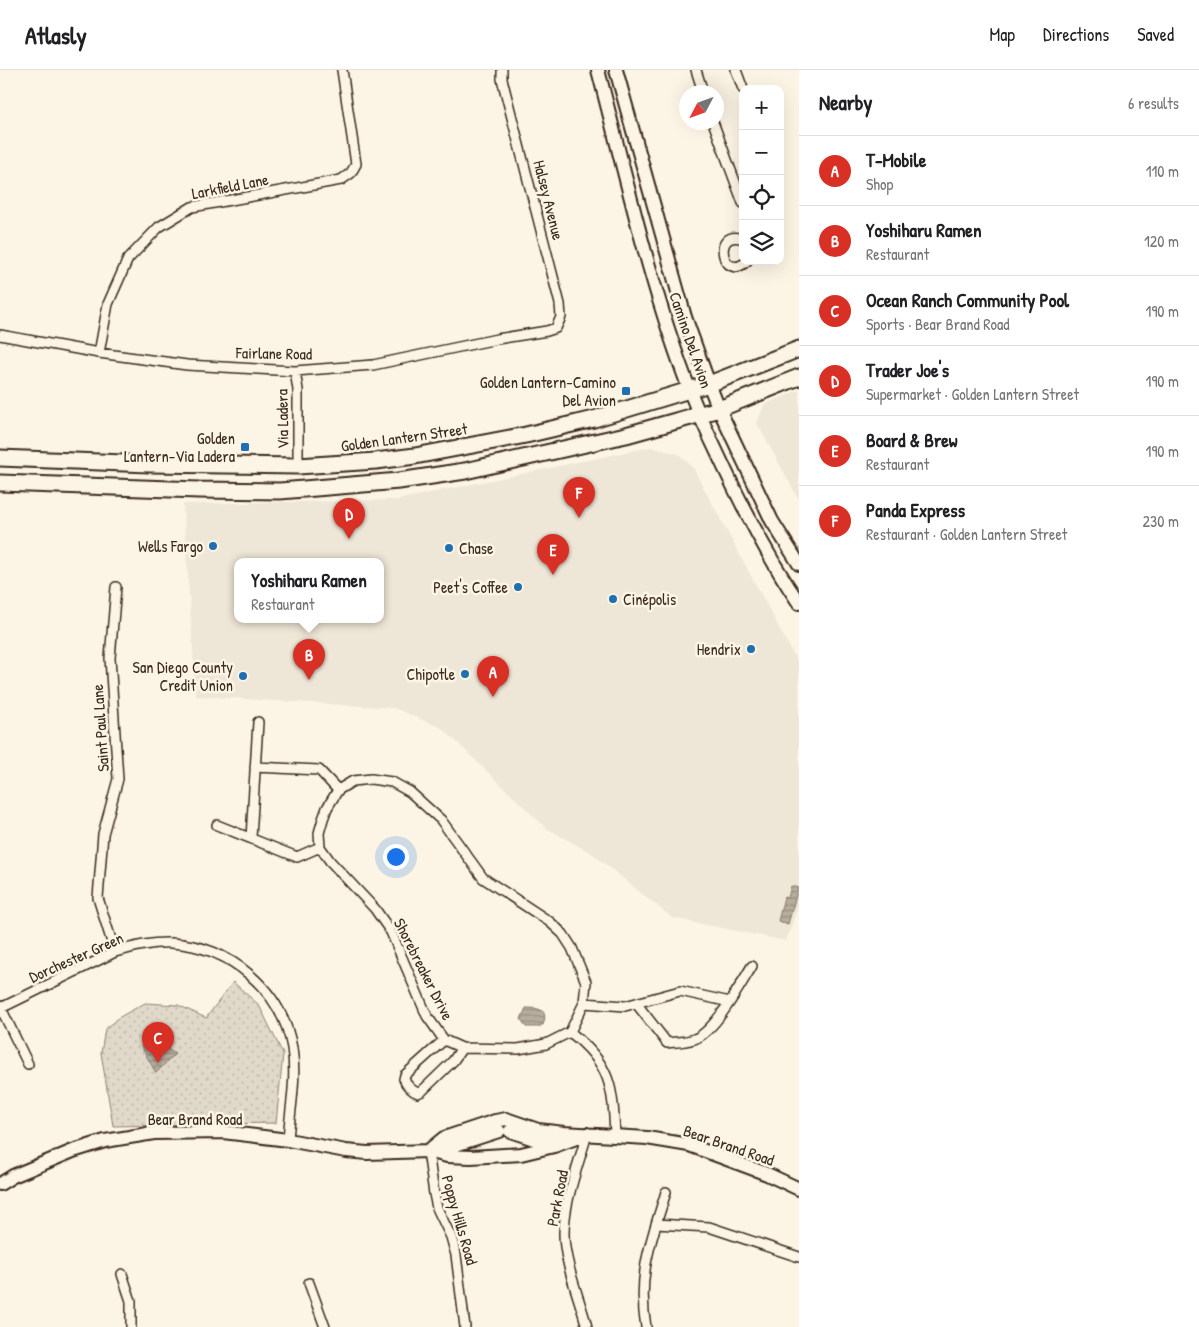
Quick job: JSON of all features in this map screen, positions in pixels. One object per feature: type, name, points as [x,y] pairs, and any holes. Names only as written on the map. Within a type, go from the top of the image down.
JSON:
[{"type":"main road","name":"Camino Del Avion","points":[[598,70],[644,249],[665,318],[699,414],[740,502],[779,574],[799,603]]},
{"type":"main road","name":"Camino Del Avion","points":[[616,70],[685,317],[709,384],[772,522],[799,564]]},
{"type":"main road","name":"Golden Lantern Street","points":[[0,458],[159,464],[298,466],[376,461],[415,456],[473,446],[594,419],[709,384],[799,349]]},
{"type":"main road","points":[[0,483],[189,490],[280,491],[399,481],[465,471],[617,437],[719,409],[799,377]]},
{"type":"main road","name":"Bear Brand Road","points":[[428,1151],[444,1138],[497,1130],[501,1119],[506,1119],[538,1130],[647,1138],[689,1145],[768,1174],[799,1188]]},
{"type":"main road","points":[[495,1156],[497,1130],[537,1140],[564,1133]]},
{"type":"main road","name":"Bear Brand Road","points":[[0,1184],[12,1176],[74,1151],[105,1141],[154,1133],[224,1132],[367,1153],[428,1151],[447,1156],[521,1154],[554,1146],[587,1134]]},
{"type":"street","name":"Larkfield Lane","points":[[99,353],[108,304],[128,259],[159,227],[192,207],[341,180],[351,173],[356,164],[342,70]]},
{"type":"street","name":"Halsey Avenue","points":[[502,70],[502,79],[560,304],[561,317],[556,328],[546,331]]},
{"type":"street","points":[[696,70],[701,85]]},
{"type":"street","points":[[736,70],[742,85]]},
{"type":"street","points":[[716,130],[739,192]]},
{"type":"street","points":[[739,239],[728,240],[722,250],[729,264],[734,266],[741,265]]},
{"type":"street","name":"Fairlane Road","points":[[0,336],[99,353],[187,365],[296,372],[373,365],[497,339],[546,331]]},
{"type":"street","name":"Via Ladera","points":[[296,372],[298,390],[298,466]]},
{"type":"street","name":"Saint Paul Lane","points":[[115,952],[98,898],[103,834],[118,779],[110,658],[116,587]]},
{"type":"street","points":[[251,838],[258,722]]},
{"type":"street","points":[[255,767],[319,770],[338,790]]},
{"type":"street","points":[[217,825],[297,856],[320,847],[319,833],[327,808],[338,790],[353,781],[371,779],[392,782],[410,792],[441,820],[483,878],[550,922],[563,934],[572,948],[586,982],[584,1003],[570,1032],[586,1044],[602,1066],[610,1082],[614,1104],[615,1136]]},
{"type":"street","name":"Shorebreaker Drive","points":[[320,847],[330,861],[375,909],[391,932],[428,1016],[444,1040],[462,1048],[518,1049],[546,1044],[570,1032]]},
{"type":"street","name":"Dorchester Green","points":[[0,1007],[115,952],[135,946],[158,944],[186,945],[206,950],[226,959],[246,971],[261,985],[283,1019],[293,1051],[294,1083],[288,1140]]},
{"type":"street","points":[[636,1004],[667,1043],[698,1038],[730,1002],[752,966]]},
{"type":"street","points":[[584,1003],[614,1006],[636,1004],[680,991],[730,1002]]},
{"type":"street","points":[[0,1007],[28,1064]]},
{"type":"street","name":"Shorebreaker Drive","points":[[444,1040],[405,1075],[405,1082],[413,1092],[418,1093],[422,1091],[453,1062],[462,1048]]},
{"type":"street","name":"Park Road","points":[[587,1134],[571,1192],[564,1235],[567,1256],[587,1327]]},
{"type":"street","name":"Poppy Hills Road","points":[[428,1151],[436,1201],[451,1237],[456,1255],[465,1327]]},
{"type":"street","points":[[646,1327],[642,1305],[643,1282],[647,1256],[666,1192]]},
{"type":"street","points":[[656,1224],[709,1227],[799,1257]]},
{"type":"street","points":[[122,1274],[131,1301],[131,1327]]},
{"type":"street","points":[[310,1282],[324,1327]]},
{"type":"shaded area","points":[[799,390],[799,500],[757,423],[764,405]]},
{"type":"shaded area","points":[[650,447],[679,454],[693,468],[799,665],[799,904],[786,941],[672,918],[593,854],[546,828],[442,728],[394,708],[196,696],[183,504],[396,500]]},
{"type":"shaded area","points":[[791,886],[798,888],[788,924],[778,921],[784,897],[788,898]]},
{"type":"shaded area","points":[[233,982],[259,1005],[283,1054],[276,1123],[113,1126],[101,1053],[105,1029],[118,1018],[145,1003],[178,1005],[206,1018]]},
{"type":"shaded area","points":[[526,1008],[539,1009],[544,1013],[545,1020],[543,1025],[540,1025],[540,1027],[526,1027],[521,1019]]},
{"type":"shaded area","points":[[154,1040],[175,1054],[156,1073],[141,1046]]},
{"type":"place","name":"Golden Lantern-Camino Del Avion","points":[[626,391]]},
{"type":"place","name":"Golden Lantern-Via Ladera","points":[[245,447]]},
{"type":"place","name":"Panda Express","points":[[579,518]]},
{"type":"place","name":"Trader Joe's","points":[[349,539]]},
{"type":"place","name":"Wells Fargo","points":[[213,546]]},
{"type":"place","name":"Chase","points":[[449,548]]},
{"type":"place","name":"Board & Brew","points":[[553,575]]},
{"type":"place","name":"Peet's Coffee","points":[[518,587]]},
{"type":"place","name":"Cinépolis","points":[[613,599]]},
{"type":"place","name":"Hendrix","points":[[751,649]]},
{"type":"place","name":"Chipotle","points":[[465,674]]},
{"type":"place","name":"San Diego County Credit Union","points":[[243,676]]},
{"type":"place","name":"Yoshiharu Ramen","points":[[309,680]]},
{"type":"place","name":"T-Mobile","points":[[493,697]]},
{"type":"place","name":"Ocean Ranch Community Pool","points":[[158,1063]]}]
